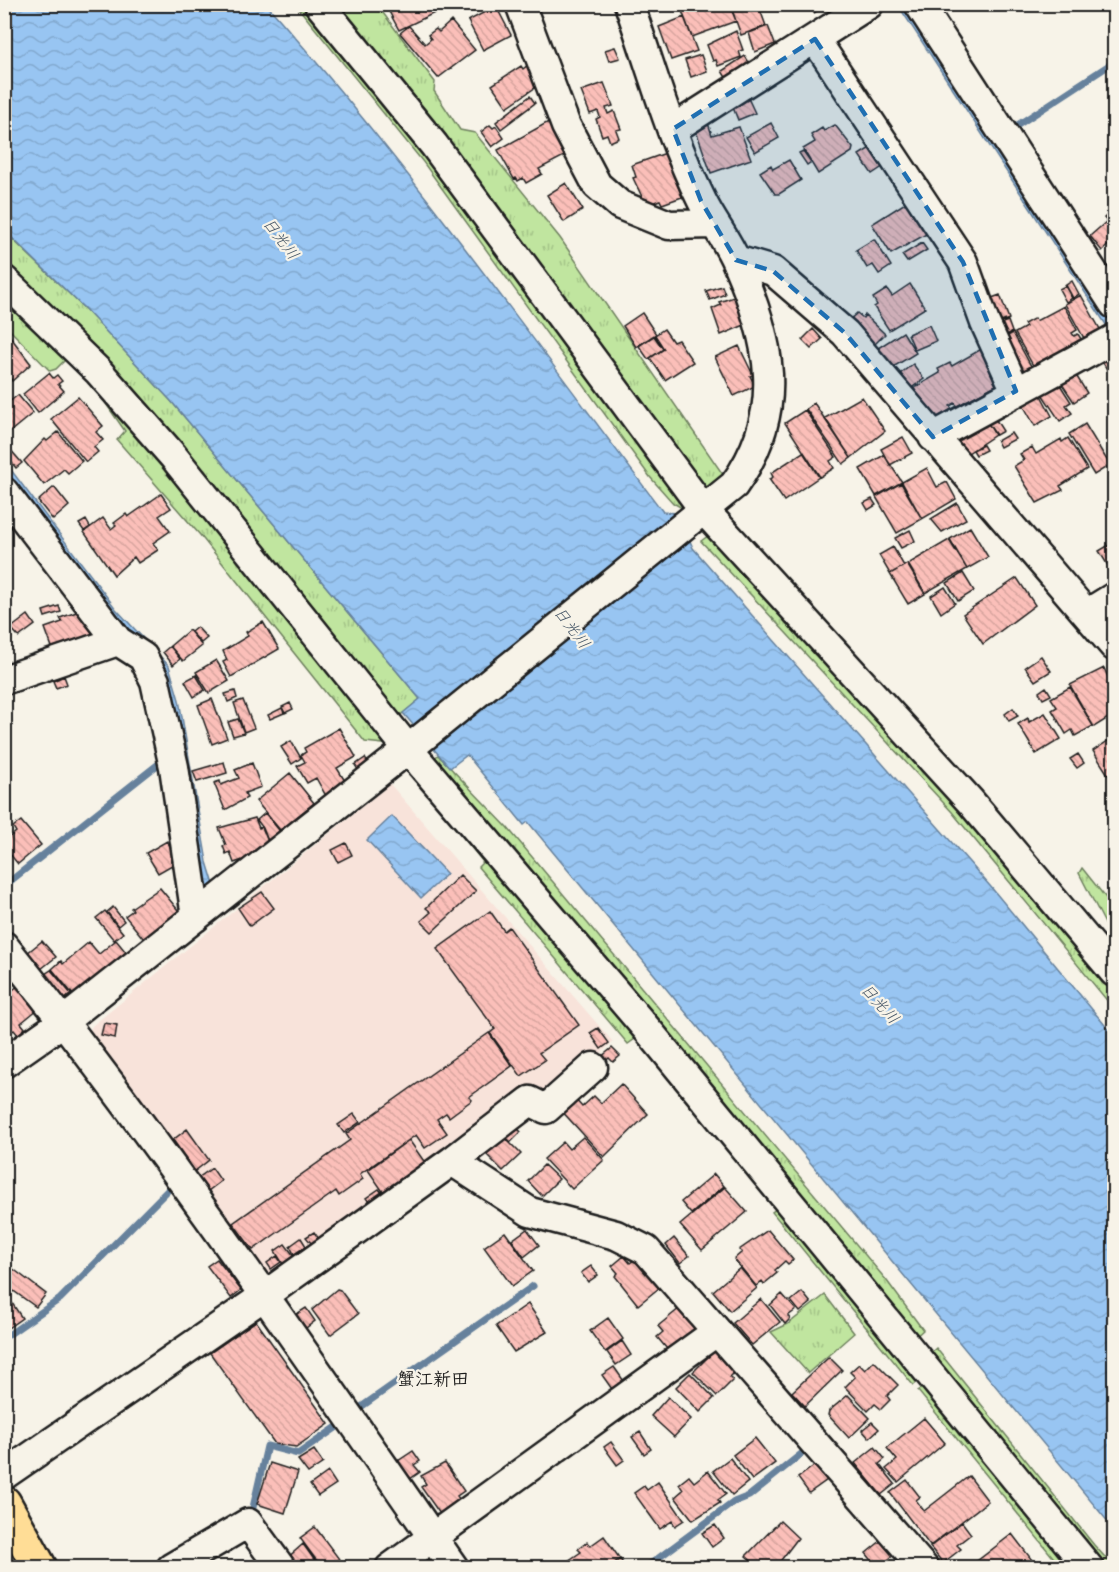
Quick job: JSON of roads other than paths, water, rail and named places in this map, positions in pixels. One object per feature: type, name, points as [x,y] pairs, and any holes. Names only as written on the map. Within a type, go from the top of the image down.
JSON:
[{"type":"main road","points":[[4,1503],[40,1568]]},
{"type":"street","points":[[319,4],[434,145],[700,512],[970,801],[1114,972]]},
{"type":"street","points":[[520,4],[566,126],[597,184],[620,205],[669,225],[715,224]]},
{"type":"street","points":[[4,1063],[64,1021],[412,746],[734,484],[750,464],[768,411],[769,359],[736,260],[702,201],[673,129],[628,4]]},
{"type":"street","points":[[673,129],[869,4]]},
{"type":"street","points":[[919,4],[1114,304]]},
{"type":"street","points":[[815,39],[963,262],[985,323],[1016,391]]},
{"type":"street","points":[[736,260],[773,271],[845,333],[1114,646]]},
{"type":"street","points":[[4,280],[99,372],[173,456],[1089,1568]]},
{"type":"street","points":[[933,437],[1114,339]]},
{"type":"street","points":[[4,492],[118,641],[143,657],[155,681],[174,767],[196,917]]},
{"type":"street","points":[[1088,614],[1114,597]]},
{"type":"street","points":[[4,680],[118,641]]},
{"type":"street","points":[[4,946],[64,1021],[264,1296],[454,1568]]},
{"type":"street","points":[[4,1475],[264,1296],[452,1161],[530,1101],[546,1109],[593,1067]]},
{"type":"street","points":[[452,1161],[530,1212],[616,1235],[646,1251],[923,1567]]},
{"type":"street","points":[[390,1568],[716,1332]]},
{"type":"street","points":[[171,1568],[248,1522],[281,1568]]},
{"type":"water","name":"日光川","points":[[4,5],[267,5],[421,191],[663,512],[678,513],[693,548],[990,886],[1114,1036],[1114,1529],[528,822],[524,825],[467,755],[450,768],[403,713],[420,699],[171,401],[86,310],[5,231]]},
{"type":"water","points":[[898,5],[909,5],[1114,321],[1114,337]]},
{"type":"water","points":[[5,462],[116,609],[169,666],[179,700],[207,862],[216,891],[209,895],[202,863],[126,633],[5,473]]},
{"type":"water","points":[[392,816],[447,874],[421,898],[367,840]]},
{"type":"waterway","points":[[1010,130],[1114,62]]},
{"type":"waterway","points":[[4,886],[161,762]]},
{"type":"waterway","points":[[4,1338],[60,1299],[169,1189]]},
{"type":"waterway","points":[[361,1407],[533,1286]]},
{"type":"waterway","points":[[246,1515],[252,1512],[267,1446],[298,1454],[337,1427]]},
{"type":"waterway","points":[[645,1568],[734,1502],[749,1496],[805,1451]]},
{"type":"district","name":"蟹江新田","points":[[433,1378]]}]
